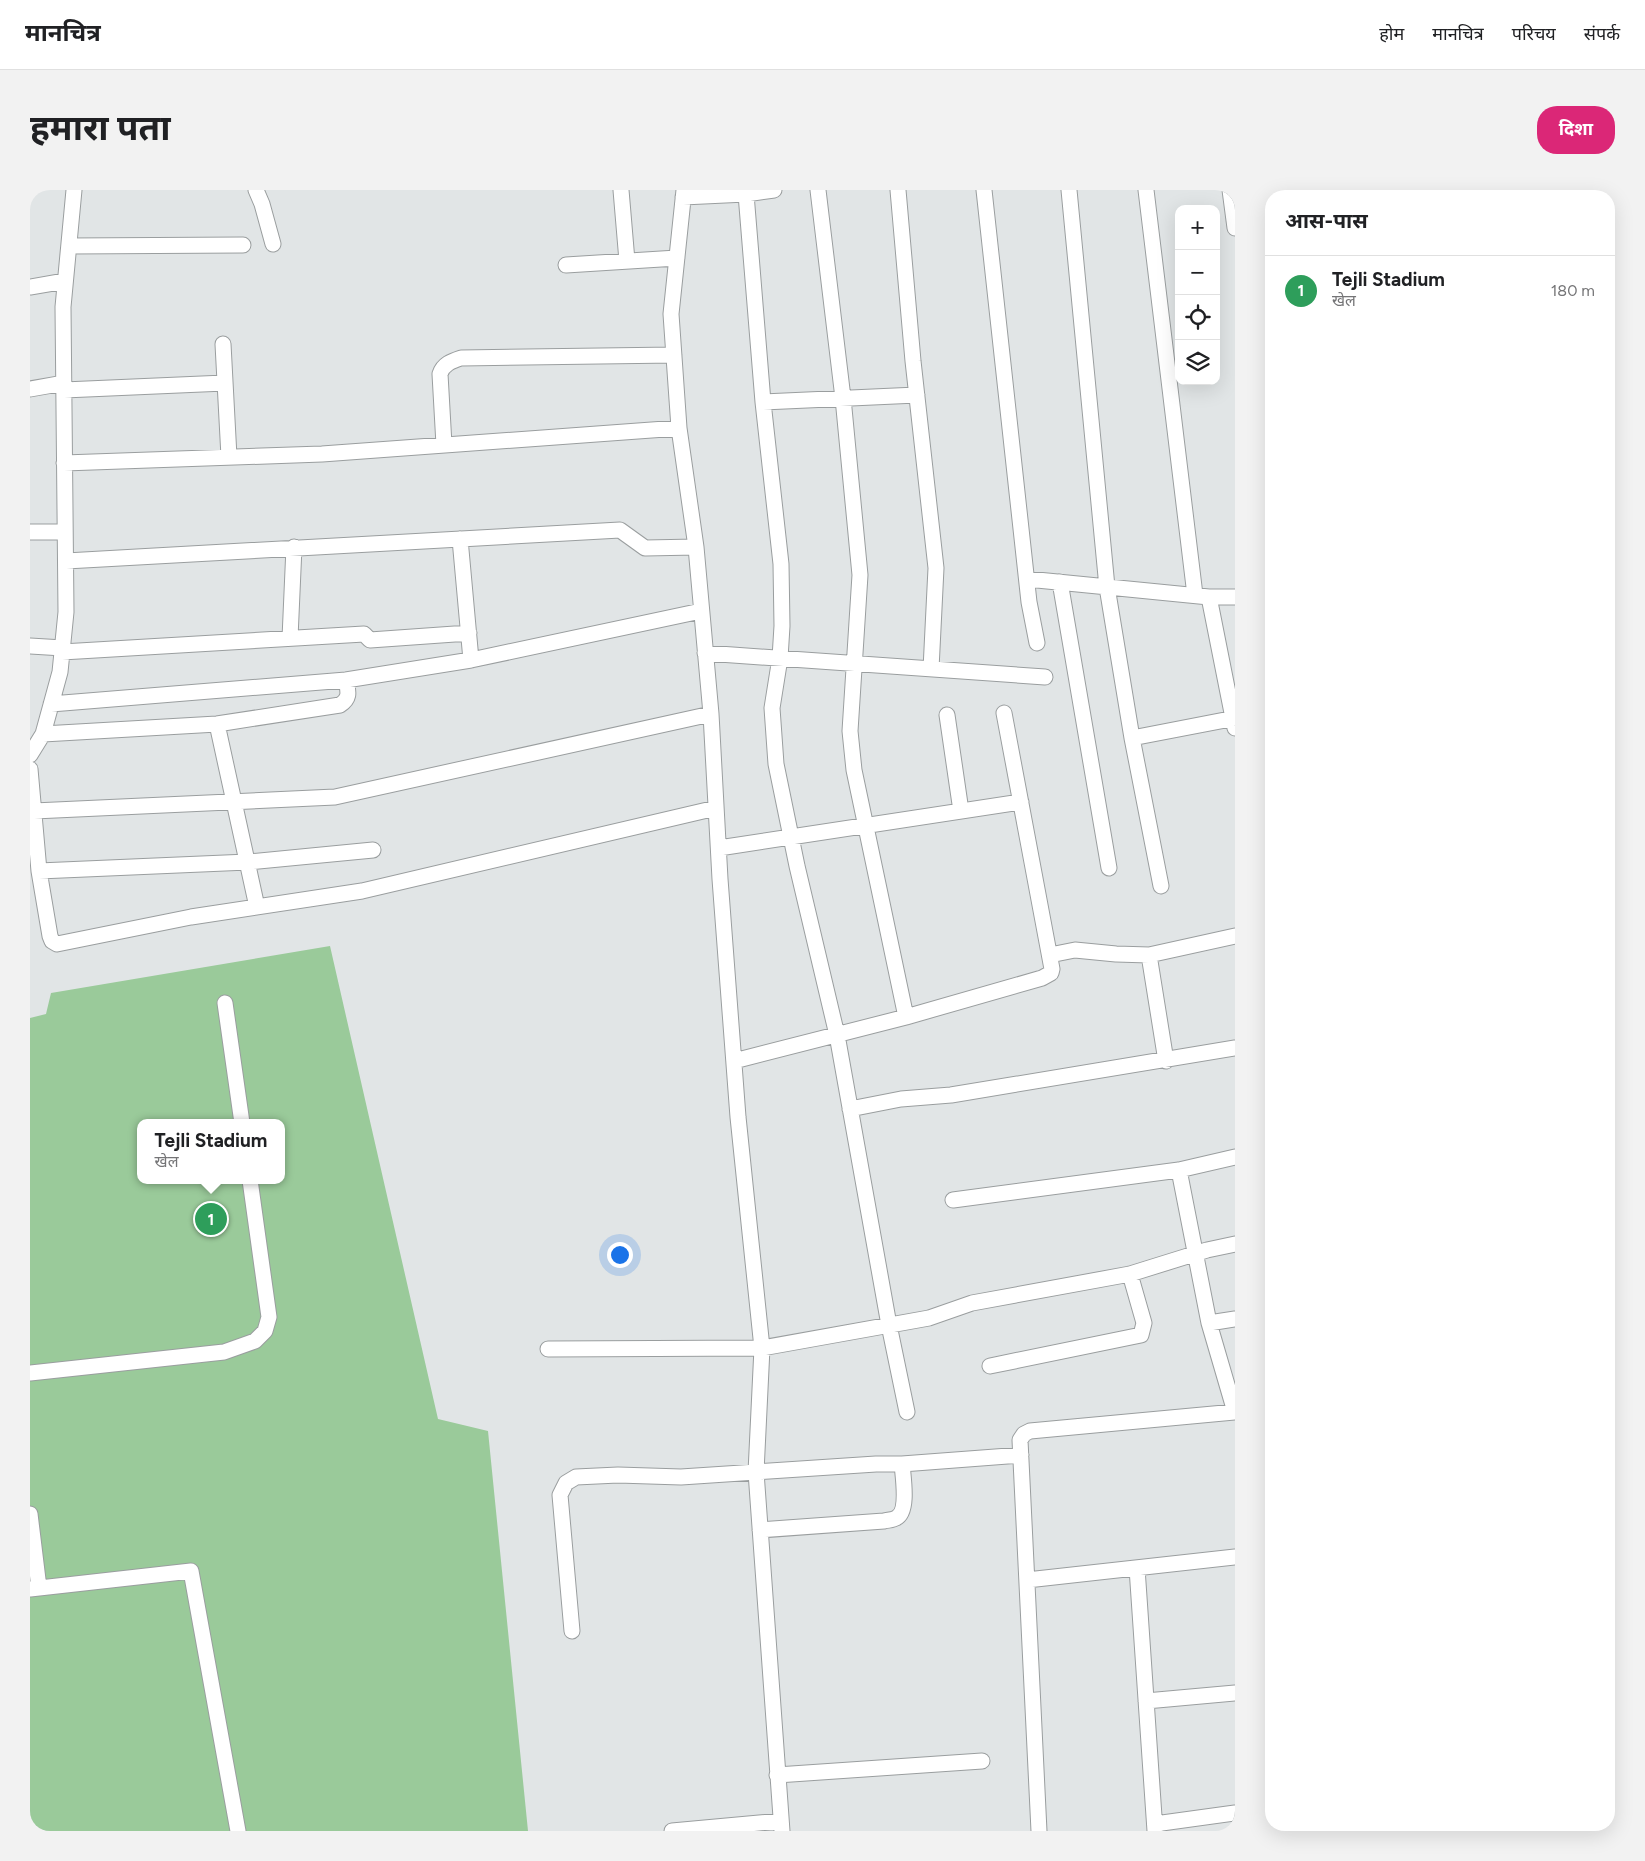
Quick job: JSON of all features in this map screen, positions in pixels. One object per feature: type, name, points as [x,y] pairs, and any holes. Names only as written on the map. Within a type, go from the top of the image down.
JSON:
[{"type":"street","points":[[30,755],[43,734],[60,672],[66,612],[63,307],[74,190]]},
{"type":"street","points":[[256,190],[262,204],[272,244]]},
{"type":"street","points":[[621,190],[627,261]]},
{"type":"street","points":[[672,1831],[781,1826],[756,1472],[762,1348],[738,1117],[710,714],[696,547],[679,428],[671,314],[684,193],[746,194],[774,190]]},
{"type":"street","points":[[818,190],[843,398],[860,575],[850,731],[854,770],[906,1017]]},
{"type":"street","points":[[898,190],[917,395],[936,568],[931,669]]},
{"type":"street","points":[[984,190],[1027,579],[1037,643]]},
{"type":"street","points":[[1069,190],[1107,587],[1132,738],[1161,886]]},
{"type":"street","points":[[1132,738],[1234,721],[1202,596],[1146,190]]},
{"type":"street","points":[[1230,190],[1235,228]]},
{"type":"street","points":[[746,194],[763,402],[781,564],[782,626],[780,658],[772,708],[776,764],[837,1035],[889,1325],[907,1412]]},
{"type":"street","points":[[69,246],[242,245]]},
{"type":"street","points":[[566,265],[677,258]]},
{"type":"street","points":[[30,287],[65,281]]},
{"type":"street","points":[[223,344],[229,457]]},
{"type":"street","points":[[444,445],[440,374],[441,369],[448,362],[461,358],[674,355]]},
{"type":"street","points":[[30,389],[225,383]]},
{"type":"street","points":[[763,402],[917,395]]},
{"type":"street","points":[[64,463],[322,454],[679,428]]},
{"type":"street","points":[[66,561],[620,530],[645,548],[696,547]]},
{"type":"street","points":[[30,532],[65,532]]},
{"type":"street","points":[[460,539],[471,660]]},
{"type":"street","points":[[290,638],[294,547]]},
{"type":"street","points":[[1027,579],[1202,596],[1235,597]]},
{"type":"street","points":[[1060,582],[1109,868]]},
{"type":"street","points":[[51,704],[346,680],[471,660],[701,611]]},
{"type":"street","points":[[30,646],[62,650],[364,634],[370,640],[469,633]]},
{"type":"street","points":[[705,652],[1045,677]]},
{"type":"street","points":[[43,734],[217,724],[340,705],[349,696],[346,680]]},
{"type":"street","points":[[734,1061],[906,1017],[1046,977],[1051,973],[1050,956],[1004,713]]},
{"type":"street","points":[[34,811],[335,797],[710,714]]},
{"type":"street","points":[[947,715],[961,811]]},
{"type":"street","points":[[217,724],[258,906]]},
{"type":"street","points":[[30,769],[39,871],[50,936],[52,941],[57,944],[191,916],[362,891],[716,808]]},
{"type":"street","points":[[719,848],[1021,802]]},
{"type":"street","points":[[39,871],[248,862],[373,850]]},
{"type":"street","points":[[1050,956],[1075,950],[1116,954],[1148,954],[1235,936]]},
{"type":"street","points":[[1148,954],[1166,1061]]},
{"type":"street","points":[[225,1003],[241,1119]]},
{"type":"street","points":[[850,1109],[901,1099],[951,1095],[1166,1061],[1235,1048]]},
{"type":"street","points":[[953,1200],[1179,1170],[1235,1157]]},
{"type":"street","points":[[1039,1831],[1020,1440],[1024,1434],[1030,1431],[1235,1412],[1209,1324],[1179,1170]]},
{"type":"street","points":[[30,1373],[224,1352],[255,1341],[265,1331],[269,1317],[251,1184]]},
{"type":"street","points":[[548,1349],[762,1348],[929,1318],[972,1303],[1130,1274],[1207,1250],[1235,1244]]},
{"type":"street","points":[[990,1366],[1141,1335],[1144,1323],[1130,1274]]},
{"type":"street","points":[[1209,1324],[1235,1319]]},
{"type":"street","points":[[572,1632],[560,1494],[566,1483],[576,1477],[618,1475],[681,1477],[1021,1455]]},
{"type":"street","points":[[760,1530],[884,1521],[897,1518],[904,1506],[902,1464]]},
{"type":"street","points":[[30,1514],[35,1588],[191,1571],[238,1831]]},
{"type":"street","points":[[1027,1580],[1235,1557]]},
{"type":"street","points":[[1137,1568],[1155,1828],[1235,1813]]},
{"type":"street","points":[[1146,1701],[1235,1693]]},
{"type":"street","points":[[777,1775],[982,1761]]},
{"type":"green space","points":[[330,946],[438,1419],[488,1431],[528,1831],[30,1831],[30,1018],[46,1014],[51,993]]},
{"type":"place","name":"Tejli Stadium","points":[[211,1219]]}]
